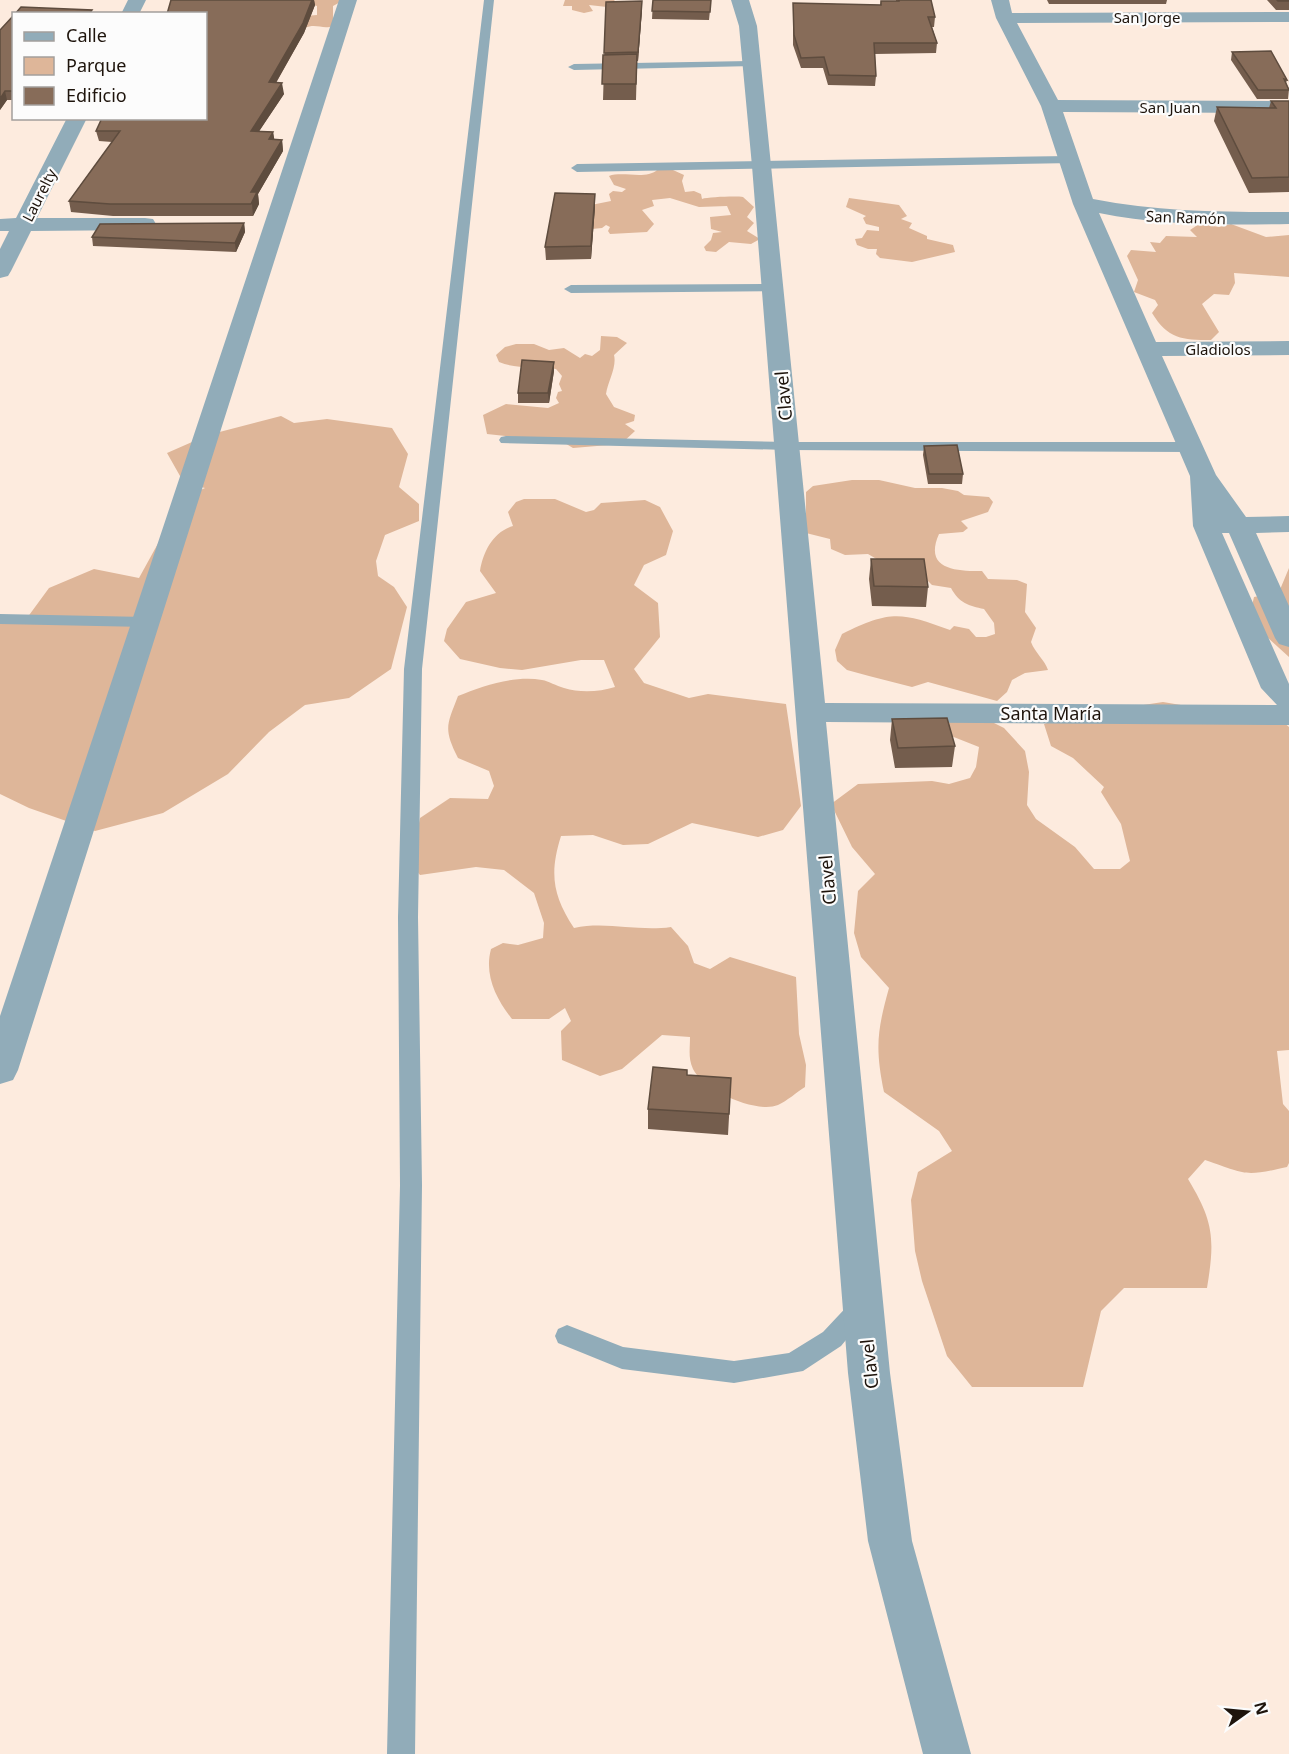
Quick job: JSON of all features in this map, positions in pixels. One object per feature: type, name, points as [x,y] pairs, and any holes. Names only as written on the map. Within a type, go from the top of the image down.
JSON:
[{"type":"street","points":[[0,1070],[146,622],[264,224],[348,0]]},
{"type":"street","name":"Clavel","points":[[740,0],[748,26],[762,166],[863,1304],[890,1541],[947,1754]]},
{"type":"street","points":[[999,5],[1051,106],[1084,204],[1188,447],[1203,476],[1239,525],[1289,638]]},
{"type":"street","name":"San Jorge","points":[[999,5],[1289,17]]},
{"type":"street","name":"San Juan","points":[[1051,106],[1289,107]]},
{"type":"street","name":"Laurelty","points":[[0,271],[77,120]]},
{"type":"street","name":"San Ramón","points":[[1084,204],[1141,215],[1194,219],[1289,218]]},
{"type":"street","points":[[0,225],[168,224]]},
{"type":"street","name":"Gladiolos","points":[[1146,349],[1289,348]]},
{"type":"street","points":[[1203,476],[1206,526],[1276,688],[1289,700]]},
{"type":"street","points":[[1206,526],[1289,524]]},
{"type":"street","name":"Santa María","points":[[812,712],[1289,715]]},
{"type":"lane","points":[[401,1754],[411,1185],[408,917],[413,669],[489,0]]},
{"type":"lane","points":[[574,67],[750,64]]},
{"type":"lane","points":[[577,168],[1069,160]]},
{"type":"lane","points":[[571,289],[773,288]]},
{"type":"lane","points":[[506,440],[788,447],[1188,447]]},
{"type":"lane","points":[[0,619],[146,622]]},
{"type":"lane","points":[[567,1336],[622,1358],[734,1372],[794,1363],[812,1354],[832,1338],[863,1304]]},
{"type":"green space","points":[[269,0],[344,0],[333,6],[333,26],[329,27],[305,28],[292,17],[317,15],[317,6],[305,3],[207,20]]},
{"type":"green space","points":[[565,0],[615,0],[607,7],[589,5],[593,11],[584,13],[572,10],[572,6],[563,6]]},
{"type":"green space","points":[[657,170],[673,170],[684,175],[682,181],[685,192],[694,191],[701,194],[702,199],[743,197],[754,207],[747,217],[754,223],[747,231],[760,239],[751,244],[729,242],[716,252],[706,251],[704,247],[711,240],[713,233],[722,232],[711,229],[710,217],[731,215],[727,206],[699,207],[670,198],[652,200],[654,206],[642,210],[654,224],[647,232],[610,234],[608,231],[610,227],[606,225],[592,229],[591,205],[611,201],[609,194],[626,189],[614,185],[609,176],[641,175]]},
{"type":"green space","points":[[849,198],[899,205],[907,216],[901,219],[912,223],[909,228],[927,236],[927,239],[953,245],[955,252],[912,262],[880,258],[876,254],[877,249],[857,245],[855,239],[862,238],[867,230],[879,231],[879,227],[866,224],[863,218],[866,216],[846,207]]},
{"type":"green space","points":[[1199,224],[1219,227],[1231,224],[1266,237],[1289,235],[1289,277],[1234,273],[1235,283],[1229,295],[1214,294],[1202,304],[1219,332],[1211,340],[1177,336],[1158,322],[1152,313],[1158,305],[1155,300],[1134,292],[1138,280],[1127,256],[1131,250],[1156,252],[1150,242],[1160,243],[1166,236],[1197,237],[1190,230]]},
{"type":"green space","points":[[601,336],[617,337],[627,343],[614,355],[615,360],[606,394],[614,407],[635,415],[634,421],[625,424],[635,431],[621,444],[573,448],[563,442],[487,434],[483,415],[506,404],[548,408],[559,403],[556,398],[558,392],[562,391],[559,384],[562,376],[556,369],[513,366],[499,362],[496,355],[505,347],[516,344],[534,344],[549,350],[564,348],[580,358],[585,354],[592,356],[600,350]]},
{"type":"green space","points":[[281,416],[294,423],[327,419],[392,428],[408,454],[399,487],[419,504],[419,521],[385,535],[376,561],[378,576],[394,587],[407,607],[391,669],[349,698],[305,705],[269,732],[228,774],[163,813],[95,831],[29,808],[0,794],[0,623],[27,618],[49,588],[94,569],[139,578],[183,498],[205,488],[184,483],[167,453],[208,435]]},
{"type":"green space","points":[[852,480],[879,480],[915,488],[942,488],[958,491],[964,495],[989,497],[993,502],[988,512],[961,521],[968,528],[963,532],[939,534],[935,555],[939,562],[953,569],[982,571],[988,579],[1017,580],[1027,584],[1025,612],[1036,628],[1031,642],[1048,670],[1025,673],[1012,680],[1007,692],[997,701],[928,682],[912,687],[847,670],[837,661],[835,650],[842,634],[884,617],[907,617],[950,630],[954,626],[969,629],[976,637],[995,634],[994,623],[984,609],[965,603],[951,588],[932,585],[923,576],[880,561],[868,554],[845,555],[831,549],[830,539],[806,533],[806,492],[813,486]]},
{"type":"green space","points":[[524,499],[555,499],[586,512],[594,510],[601,503],[645,500],[660,507],[673,531],[666,555],[644,565],[634,585],[658,603],[660,637],[634,669],[644,683],[689,698],[708,694],[786,704],[801,806],[783,830],[758,837],[692,823],[648,844],[623,845],[593,835],[561,836],[554,873],[557,895],[574,928],[586,926],[671,927],[688,946],[694,963],[710,969],[730,957],[796,977],[799,1034],[806,1065],[805,1087],[778,1105],[768,1107],[744,1103],[707,1085],[691,1065],[690,1037],[662,1035],[622,1069],[600,1076],[562,1060],[561,1031],[571,1021],[565,1008],[549,1019],[512,1019],[496,995],[490,977],[491,949],[503,943],[518,945],[543,938],[544,923],[534,893],[504,870],[476,867],[420,875],[411,864],[420,818],[450,798],[488,799],[494,786],[489,771],[458,758],[453,748],[448,727],[458,696],[488,685],[521,679],[545,681],[576,691],[596,691],[615,687],[604,660],[581,660],[522,670],[500,668],[460,659],[444,641],[447,629],[466,602],[496,593],[480,571],[481,564],[486,550],[495,538],[513,526],[508,512],[516,502]]},
{"type":"green space","points":[[1289,568],[1289,657],[1266,636],[1251,610],[1254,597],[1279,592]]},
{"type":"green space","points":[[1163,702],[1283,722],[1289,727],[1289,1050],[1277,1051],[1283,1104],[1289,1111],[1289,1163],[1287,1167],[1253,1173],[1237,1171],[1205,1160],[1188,1179],[1208,1219],[1211,1256],[1207,1288],[1124,1288],[1101,1311],[1083,1387],[972,1387],[947,1356],[922,1281],[915,1251],[911,1200],[918,1172],[952,1151],[939,1131],[884,1092],[878,1051],[882,1016],[889,988],[861,957],[854,933],[858,891],[875,874],[852,847],[831,804],[858,784],[932,781],[949,784],[970,778],[976,767],[979,747],[931,728],[964,708],[1004,728],[1025,751],[1029,772],[1027,805],[1036,819],[1075,847],[1094,869],[1120,869],[1130,861],[1121,824],[1101,792],[1104,787],[1073,758],[1051,746],[1044,724],[1064,717]]},
{"type":"building","points":[[171,0],[312,0],[303,23],[269,82],[282,83],[251,131],[273,132],[269,139],[282,140],[251,192],[257,192],[251,204],[110,204],[69,201],[120,131],[96,131],[101,120],[207,120],[207,12],[168,12]]},
{"type":"building","points":[[653,0],[711,0],[710,12],[652,11]]},
{"type":"building","points":[[931,0],[935,17],[928,17],[937,43],[874,43],[876,76],[829,75],[824,57],[801,58],[794,35],[793,3],[881,5],[881,1]]},
{"type":"building","points":[[642,1],[638,52],[604,53],[606,2]]},
{"type":"building","points":[[21,7],[92,10],[90,12],[17,12]]},
{"type":"building","points":[[12,17],[12,91],[5,91],[0,99],[0,30]]},
{"type":"building","points":[[1271,51],[1287,80],[1284,79],[1289,90],[1258,90],[1232,52]]},
{"type":"building","points":[[637,54],[636,84],[602,84],[603,55]]},
{"type":"building","points":[[1271,101],[1289,101],[1289,177],[1252,178],[1217,107],[1276,108]]},
{"type":"building","points":[[555,193],[595,194],[591,246],[545,247]]},
{"type":"building","points":[[244,223],[235,243],[92,237],[100,224]]},
{"type":"building","points":[[522,360],[554,362],[548,393],[518,393]]},
{"type":"building","points":[[957,445],[963,474],[929,474],[924,446]]},
{"type":"building","points":[[871,559],[924,559],[928,587],[874,586]]},
{"type":"building","points":[[947,718],[955,746],[898,748],[892,719]]},
{"type":"building","points":[[653,1067],[687,1070],[687,1075],[731,1078],[729,1114],[648,1109]]}]
